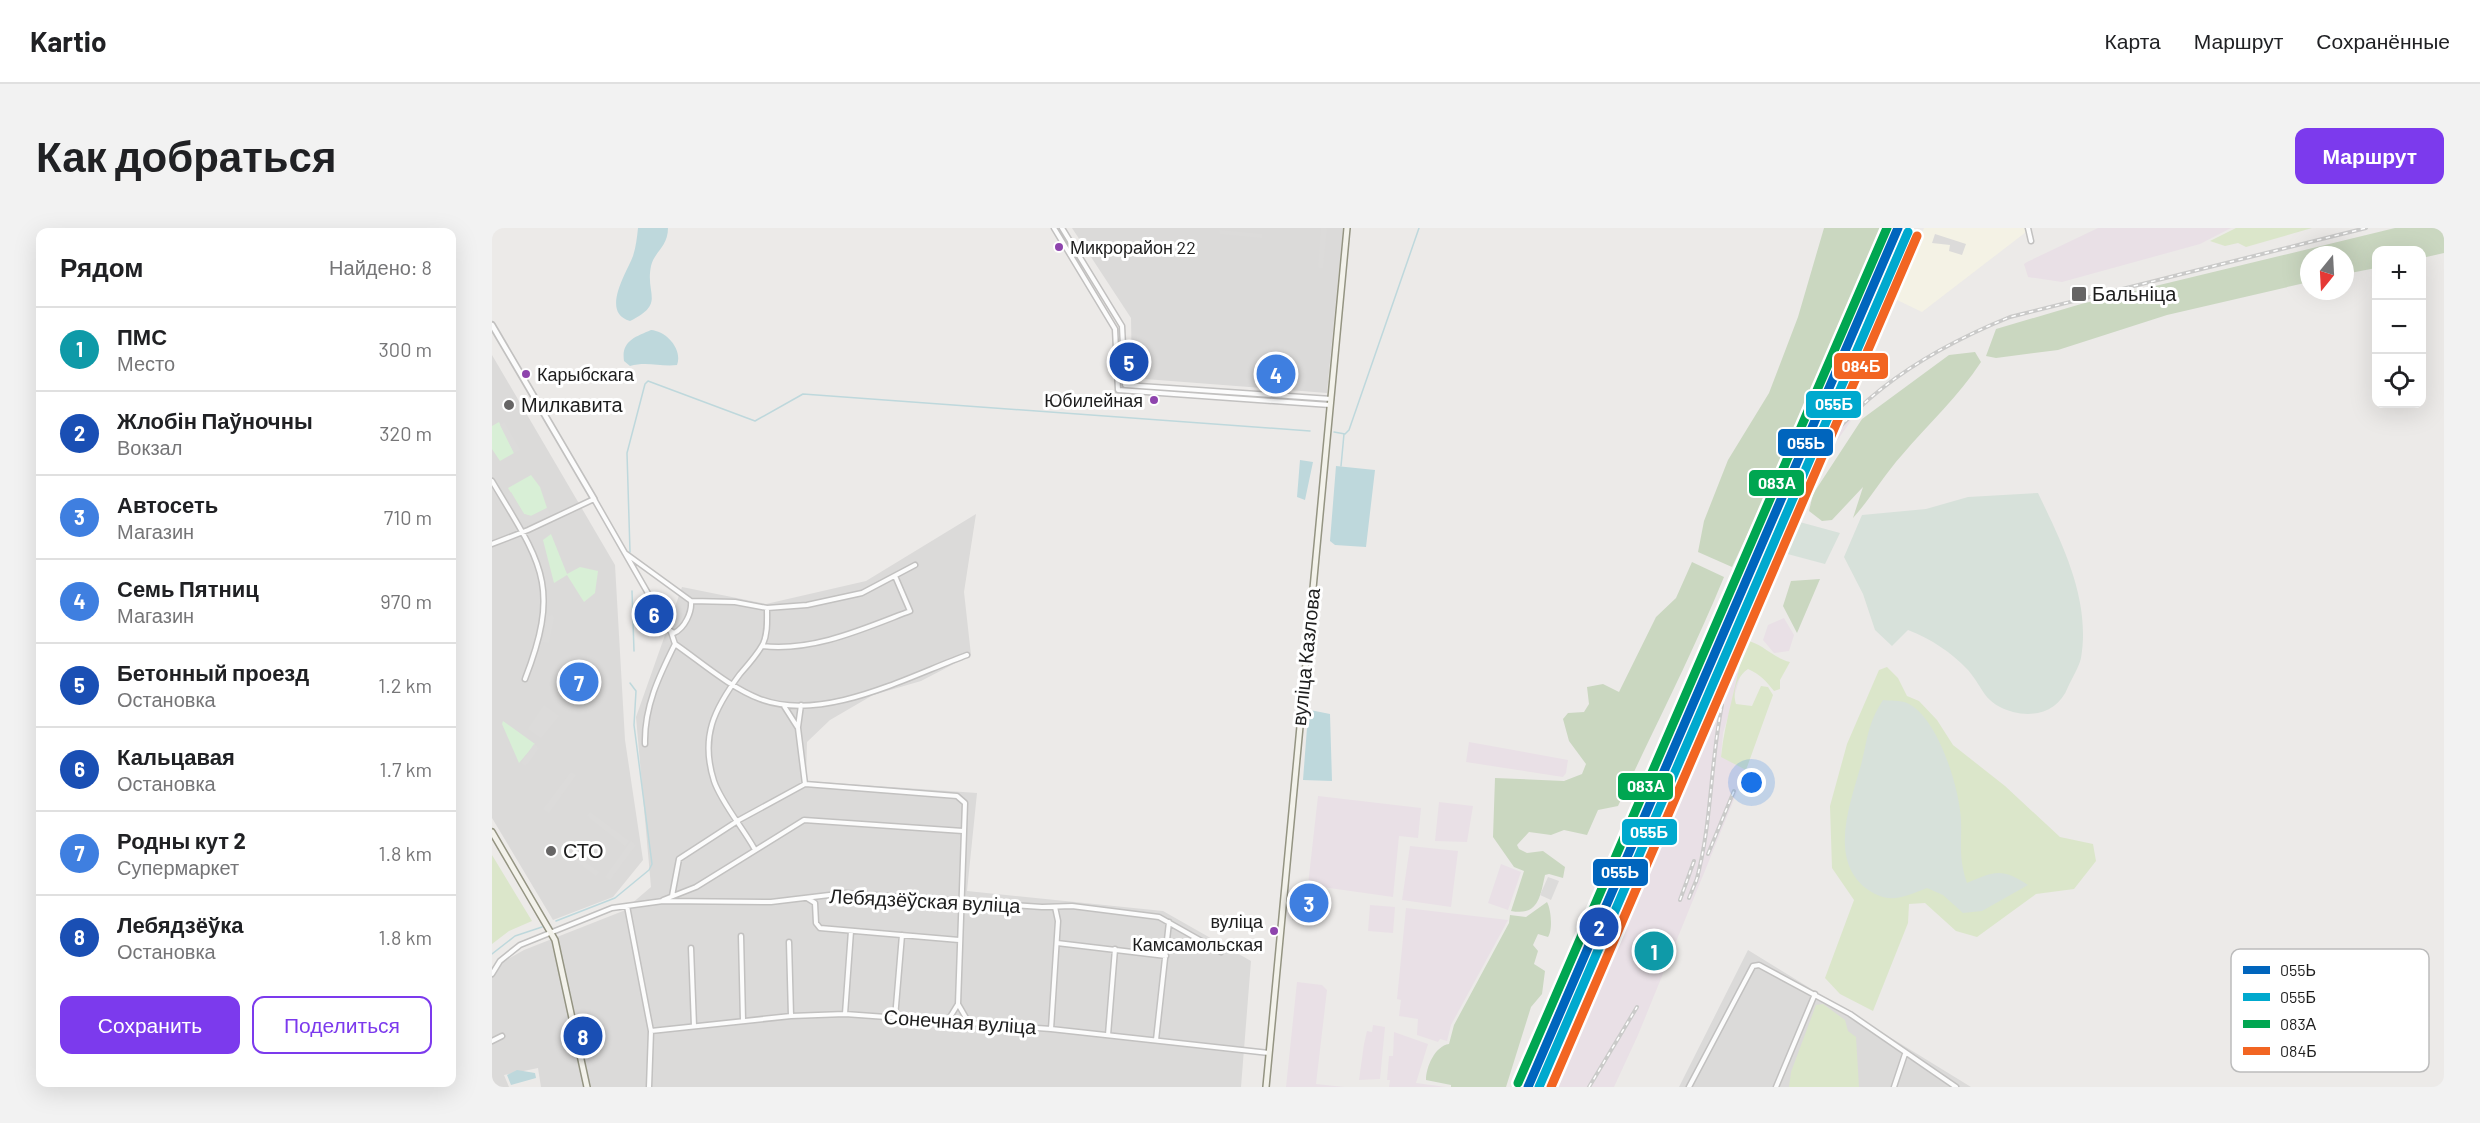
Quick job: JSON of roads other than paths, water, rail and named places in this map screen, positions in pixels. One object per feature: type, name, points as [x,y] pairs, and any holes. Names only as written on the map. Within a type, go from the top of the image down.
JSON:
[{"type":"main road","name":"вуліца Казлова","points":[[1266,1087],[1347,228]]},
{"type":"main road","points":[[492,832],[552,933],[562,967],[587,1087]]},
{"type":"street","points":[[1054,228],[1115,329],[1118,390],[1331,402]]},
{"type":"street","points":[[1062,228],[1122,326],[1125,385],[1331,402]]},
{"type":"street","points":[[2028,228],[2031,241]]},
{"type":"street","points":[[492,325],[671,632],[675,644],[733,684],[758,698],[784,706],[839,702],[873,692],[967,655]]},
{"type":"street","points":[[492,481],[538,561],[544,600],[538,644],[525,679]]},
{"type":"street","points":[[492,544],[594,499]]},
{"type":"street","points":[[625,553],[691,601],[735,602],[767,608],[787,608],[862,593],[915,565]]},
{"type":"street","points":[[762,646],[776,647],[838,638],[910,611],[895,576]]},
{"type":"street","points":[[671,632],[676,632],[682,626],[690,611],[691,601]]},
{"type":"street","points":[[754,849],[739,820],[715,783],[707,753],[710,726],[733,684],[762,646],[766,636],[767,608]]},
{"type":"street","points":[[645,744],[647,713],[656,682],[675,644]]},
{"type":"street","points":[[801,705],[798,728],[804,784]]},
{"type":"street","points":[[784,706],[798,728]]},
{"type":"street","points":[[672,896],[677,881],[679,859],[739,820],[804,784],[957,796],[965,803],[958,1004],[947,1022]]},
{"type":"street","points":[[663,901],[684,893],[804,820],[963,831]]},
{"type":"street","points":[[684,893],[685,901]]},
{"type":"street","name":"Лебядзёўская вуліца","points":[[492,974],[500,961],[520,945],[612,908],[663,901],[771,902],[846,893],[1054,907],[1072,906],[1159,917],[1221,952]]},
{"type":"street","points":[[807,897],[815,903],[816,926],[959,940]]},
{"type":"street","points":[[627,906],[651,1031],[649,1087]]},
{"type":"street","points":[[1051,1029],[1058,921],[1054,907]]},
{"type":"street","points":[[1155,1040],[1169,921]]},
{"type":"street","points":[[845,1014],[851,931]]},
{"type":"street","points":[[895,1018],[902,935]]},
{"type":"street","points":[[741,936],[743,1020]]},
{"type":"street","points":[[789,942],[791,1016]]},
{"type":"street","points":[[1057,943],[1166,956]]},
{"type":"street","points":[[691,948],[694,1026]]},
{"type":"street","points":[[1108,1035],[1115,949]]},
{"type":"street","points":[[1689,1087],[1753,966],[1759,965],[1850,1014],[1956,1087]]},
{"type":"street","points":[[1776,1087],[1815,994]]},
{"type":"street","points":[[958,1004],[969,1023]]},
{"type":"street","name":"Сонечная вуліца","points":[[651,1031],[743,1020],[845,1014],[1051,1029],[1269,1053]]},
{"type":"street","points":[[492,1041],[502,1036]]},
{"type":"street","points":[[1894,1087],[1905,1054]]},
{"type":"water","points":[[638,228],[668,228],[666,240],[651,266],[651,303],[641,315],[630,321],[621,317],[616,301],[634,253]]},
{"type":"water","points":[[651,330],[657,331],[672,342],[678,353],[677,365],[630,366],[624,361],[627,344]]},
{"type":"water","points":[[1300,460],[1313,462],[1305,500],[1297,497]]},
{"type":"water","points":[[1336,466],[1375,470],[1366,547],[1335,545],[1330,541]]},
{"type":"water","points":[[1310,710],[1330,714],[1332,781],[1303,780]]},
{"type":"water","points":[[517,1070],[535,1073],[536,1078],[511,1085],[507,1075]]},
{"type":"waterway","points":[[1334,432],[1345,434],[1349,430],[1419,228]]},
{"type":"waterway","points":[[630,552],[627,453],[645,384],[648,381],[755,421],[803,394],[1310,431]]},
{"type":"waterway","points":[[1341,466],[1344,434]]},
{"type":"waterway","points":[[632,591],[634,651]]},
{"type":"waterway","points":[[556,921],[615,898],[649,870],[652,864],[634,725],[636,691],[630,683]]},
{"type":"waterway","points":[[492,954],[515,936],[542,927]]},
{"type":"railway","points":[[1532,1087],[1788,498],[1831,437],[1856,411],[1911,367],[1975,332],[2010,317],[2366,228]]},
{"type":"railway","points":[[1696,882],[1705,838],[1722,705]]},
{"type":"railway","points":[[1708,854],[1734,791]]},
{"type":"railway","points":[[1680,900],[1694,861]]},
{"type":"railway","points":[[1689,898],[1698,876]]},
{"type":"railway","points":[[1654,969],[1671,940]]},
{"type":"railway","points":[[1589,1087],[1637,1007]]},
{"type":"place","name":"Микрорайон 22","points":[[1059,247]]},
{"type":"place","name":"Бальніца","points":[[2079,294]]},
{"type":"place","name":"Бетонный проезд","points":[[1129,362]]},
{"type":"place","name":"Карыбскага","points":[[526,374]]},
{"type":"place","name":"Семь Пятниц","points":[[1276,374]]},
{"type":"place","name":"Юбилейная","points":[[1154,400]]},
{"type":"place","name":"Милкавита","points":[[509,405]]},
{"type":"place","name":"Кальцавая","points":[[654,614]]},
{"type":"place","name":"Родны кут 2","points":[[579,682]]},
{"type":"place","name":"СТО","points":[[551,851]]},
{"type":"place","name":"Автосеть","points":[[1309,903]]},
{"type":"place","name":"Жлобін Паўночны","points":[[1599,927]]},
{"type":"place","name":"вуліца Камсамольская","points":[[1274,931]]},
{"type":"place","name":"ПМС","points":[[1654,951]]},
{"type":"place","name":"Лебядзёўка","points":[[583,1036]]}]
